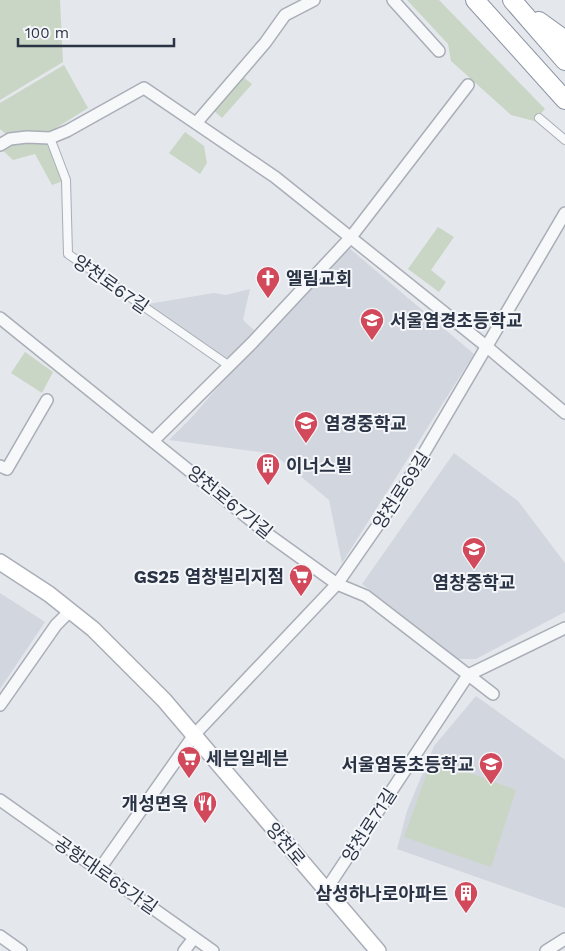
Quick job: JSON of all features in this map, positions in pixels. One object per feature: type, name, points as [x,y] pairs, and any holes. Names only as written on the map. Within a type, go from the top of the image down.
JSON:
[{"type":"highway","points":[[476,0],[565,100]]},
{"type":"highway","points":[[515,4],[565,40]]},
{"type":"highway","points":[[515,4],[565,61]]},
{"type":"main road","name":"양천로","points":[[0,562],[49,594],[93,629],[164,700],[378,951]]},
{"type":"street","points":[[197,122],[264,43],[285,15],[314,0]]},
{"type":"street","points":[[393,0],[439,50]]},
{"type":"street","points":[[154,440],[351,237],[468,85]]},
{"type":"street","points":[[0,145],[10,140],[27,137],[50,138],[67,131],[144,88],[197,122],[274,177],[486,346],[565,413]]},
{"type":"street","points":[[539,118],[565,140]]},
{"type":"street","name":"양천로67길","points":[[50,138],[66,180],[68,254],[228,365]]},
{"type":"street","name":"양천로69길","points":[[194,735],[337,584],[401,492],[565,213]]},
{"type":"street","name":"양천로67가길","points":[[0,318],[154,440],[269,535],[337,584],[366,596],[492,694]]},
{"type":"street","points":[[0,466],[7,470],[47,400]]},
{"type":"street","points":[[0,705],[56,625],[70,611]]},
{"type":"street","points":[[468,675],[565,628]]},
{"type":"street","name":"양천로71길","points":[[326,890],[468,675]]},
{"type":"street","points":[[99,870],[194,735]]},
{"type":"street","name":"공항대로65가길","points":[[0,800],[213,951]]},
{"type":"street","points":[[0,936],[21,951]]},
{"type":"street","points":[[184,951],[194,938]]},
{"type":"street","points":[[546,951],[565,940]]},
{"type":"shaded area","points":[[348,247],[474,354],[342,563],[329,500],[274,454],[169,440],[192,417],[269,328]]},
{"type":"shaded area","points":[[250,289],[243,320],[256,332],[235,355],[222,359],[148,304],[214,293],[226,295]]},
{"type":"shaded area","points":[[454,453],[518,501],[565,563],[565,612],[476,659],[458,659],[362,584]]},
{"type":"shaded area","points":[[0,593],[45,622],[0,689]]},
{"type":"shaded area","name":"서울염동초등학교","points":[[476,696],[565,760],[565,908],[397,849],[407,811],[434,746]]},
{"type":"green space","points":[[0,0],[60,0],[63,62],[0,100]]},
{"type":"green space","points":[[407,0],[439,0],[545,109],[534,121],[511,115],[451,61],[448,44]]},
{"type":"green space","points":[[64,65],[88,108],[48,133],[8,136],[0,129],[0,103]]},
{"type":"green space","points":[[239,74],[252,84],[222,118],[210,107]]},
{"type":"green space","points":[[185,132],[204,146],[207,163],[200,174],[169,153]]},
{"type":"green space","points":[[28,139],[46,143],[66,180],[52,185],[35,154],[13,160],[0,148],[10,143]]},
{"type":"green space","points":[[438,227],[454,237],[431,270],[446,282],[439,292],[408,269]]},
{"type":"green space","points":[[25,352],[53,372],[42,393],[11,373]]},
{"type":"green space","points":[[432,759],[516,790],[491,867],[404,837]]},
{"type":"place","name":"엘림교회","points":[[268,299]]},
{"type":"place","name":"서울염경초등학교","points":[[372,341]]},
{"type":"place","name":"염경중학교","points":[[306,444]]},
{"type":"place","name":"이너스빌","points":[[268,486]]},
{"type":"place","name":"염창중학교","points":[[474,570]]},
{"type":"place","name":"GS25 염창빌리지점","points":[[301,597]]},
{"type":"place","name":"세븐일레븐","points":[[189,779]]},
{"type":"place","name":"서울염동초등학교","points":[[491,785]]},
{"type":"place","name":"개성면옥","points":[[205,824]]},
{"type":"place","name":"삼성하나로아파트","points":[[466,914]]}]
